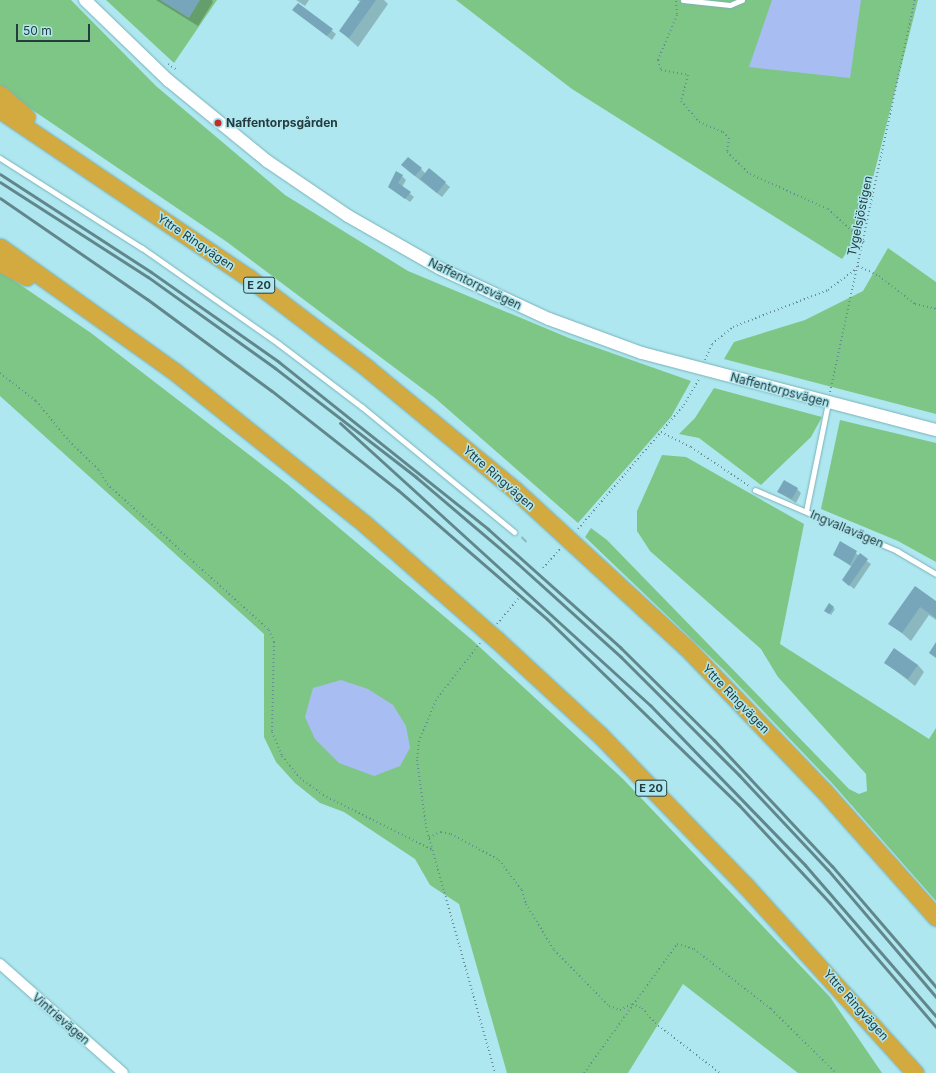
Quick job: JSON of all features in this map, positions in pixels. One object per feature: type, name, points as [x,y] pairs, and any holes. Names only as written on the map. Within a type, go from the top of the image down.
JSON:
[{"type":"highway","points":[[0,94],[70,156]]},
{"type":"highway","name":"Yttre Ringvägen","points":[[0,110],[249,278],[397,392],[514,489],[686,647],[824,791],[936,917]]},
{"type":"highway","name":"Yttre Ringvägen","points":[[0,247],[174,371],[366,525],[600,735],[746,886],[915,1073]]},
{"type":"highway","points":[[0,262],[174,371]]},
{"type":"street","name":"Naffentorpsvägen","points":[[85,0],[218,123],[267,161],[348,216],[439,268],[542,316],[702,370],[936,430]]},
{"type":"street","name":"Vintrievägen","points":[[0,964],[123,1073]]},
{"type":"lane","points":[[683,0],[730,5],[742,0]]},
{"type":"lane","points":[[0,158],[142,248],[272,340],[362,407],[514,532]]},
{"type":"lane","points":[[806,511],[828,403]]},
{"type":"lane","name":"Ingvallavägen","points":[[755,490],[897,551],[936,574]]},
{"type":"path","points":[[676,0],[677,15],[658,60],[661,70],[688,75],[681,101],[699,122],[723,132],[729,138],[727,152],[750,174],[828,210],[864,242]]},
{"type":"path","name":"Tygelsjöstigen","points":[[578,529],[661,432],[693,392],[706,355],[719,336],[842,283],[858,266],[915,0]]},
{"type":"path","points":[[828,403],[858,266],[879,276],[915,304],[936,309]]},
{"type":"path","points":[[0,373],[36,401],[69,441],[99,470],[107,484],[269,630],[274,642],[272,732],[282,756],[300,778],[323,795],[433,850]]},
{"type":"path","points":[[661,432],[691,447],[755,490]]},
{"type":"path","points":[[543,568],[565,544]]},
{"type":"path","points":[[494,626],[518,599]]},
{"type":"path","points":[[482,640],[436,700],[419,741],[418,785],[429,837],[495,1073]]},
{"type":"path","points":[[429,837],[441,832],[451,834],[499,860],[522,890],[526,904],[554,950],[609,1006],[620,1010],[632,1004],[642,1008],[655,1023],[720,1073]]},
{"type":"path","points":[[584,1073],[632,1004],[677,944],[694,949],[771,1010],[836,1073]]},
{"type":"green space","points":[[0,0],[71,0],[156,86],[285,195],[408,271],[569,338],[691,381],[671,417],[578,523],[435,398],[227,242],[0,88]]},
{"type":"green space","points":[[106,0],[217,0],[174,63]]},
{"type":"green space","points":[[456,0],[918,0],[858,237],[842,259],[572,89]]},
{"type":"green space","points":[[888,248],[936,282],[936,414],[724,359],[734,342],[805,320],[863,291]]},
{"type":"green space","points":[[0,271],[91,333],[287,484],[471,639],[623,779],[830,997],[882,1073],[798,1073],[683,984],[628,1073],[507,1073],[459,904],[430,885],[415,859],[344,812],[320,803],[295,783],[276,762],[264,737],[264,634],[0,396]]},
{"type":"green space","points":[[714,388],[822,417],[811,437],[761,485],[699,438],[679,434],[695,418]]},
{"type":"green space","points":[[840,420],[936,443],[936,562],[898,541],[821,509]]},
{"type":"green space","points":[[662,455],[686,457],[804,524],[780,644],[929,739],[936,728],[936,901],[832,783],[724,670],[585,537],[591,528],[607,540],[849,789],[859,794],[867,791],[866,774],[778,677],[761,649],[650,551],[637,531],[637,511]]},
{"type":"water","points":[[772,0],[861,0],[850,78],[749,67]]},
{"type":"water","points":[[341,680],[368,689],[393,705],[406,726],[410,748],[400,766],[374,776],[339,763],[315,739],[305,717],[313,688]]},
{"type":"building","points":[[160,0],[200,0],[189,18]]},
{"type":"building","points":[[361,0],[376,0],[349,38],[339,31]]},
{"type":"building","points":[[298,3],[333,29],[327,36],[292,10]]},
{"type":"building","points":[[408,157],[422,168],[415,176],[401,165]]},
{"type":"building","points":[[429,168],[446,182],[437,193],[420,179]]},
{"type":"building","points":[[396,171],[403,175],[398,183],[411,192],[405,199],[388,187]]},
{"type":"building","points":[[784,480],[798,488],[792,499],[777,492]]},
{"type":"building","points":[[840,541],[857,551],[850,565],[833,555]]},
{"type":"building","points":[[860,553],[868,559],[849,586],[842,580]]},
{"type":"building","points":[[915,586],[936,601],[936,618],[920,607],[902,633],[888,624]]},
{"type":"building","points":[[829,603],[834,607],[829,614],[824,611]]},
{"type":"building","points":[[936,642],[936,658],[929,653]]},
{"type":"building","points":[[894,648],[918,665],[908,679],[884,663]]},
{"type":"railway","points":[[0,174],[151,272],[279,362],[488,529],[621,648],[714,740],[832,866],[936,987]]},
{"type":"railway","points":[[0,182],[148,277],[275,368],[416,477],[517,563],[621,657],[739,775],[828,870],[936,997]]},
{"type":"railway","points":[[0,198],[147,299],[272,391],[398,490],[547,619],[739,805],[830,903],[936,1027]]},
{"type":"railway","points":[[340,423],[650,705],[805,865],[936,1016]]},
{"type":"place","name":"Naffentorpsgården","points":[[218,123]]}]
